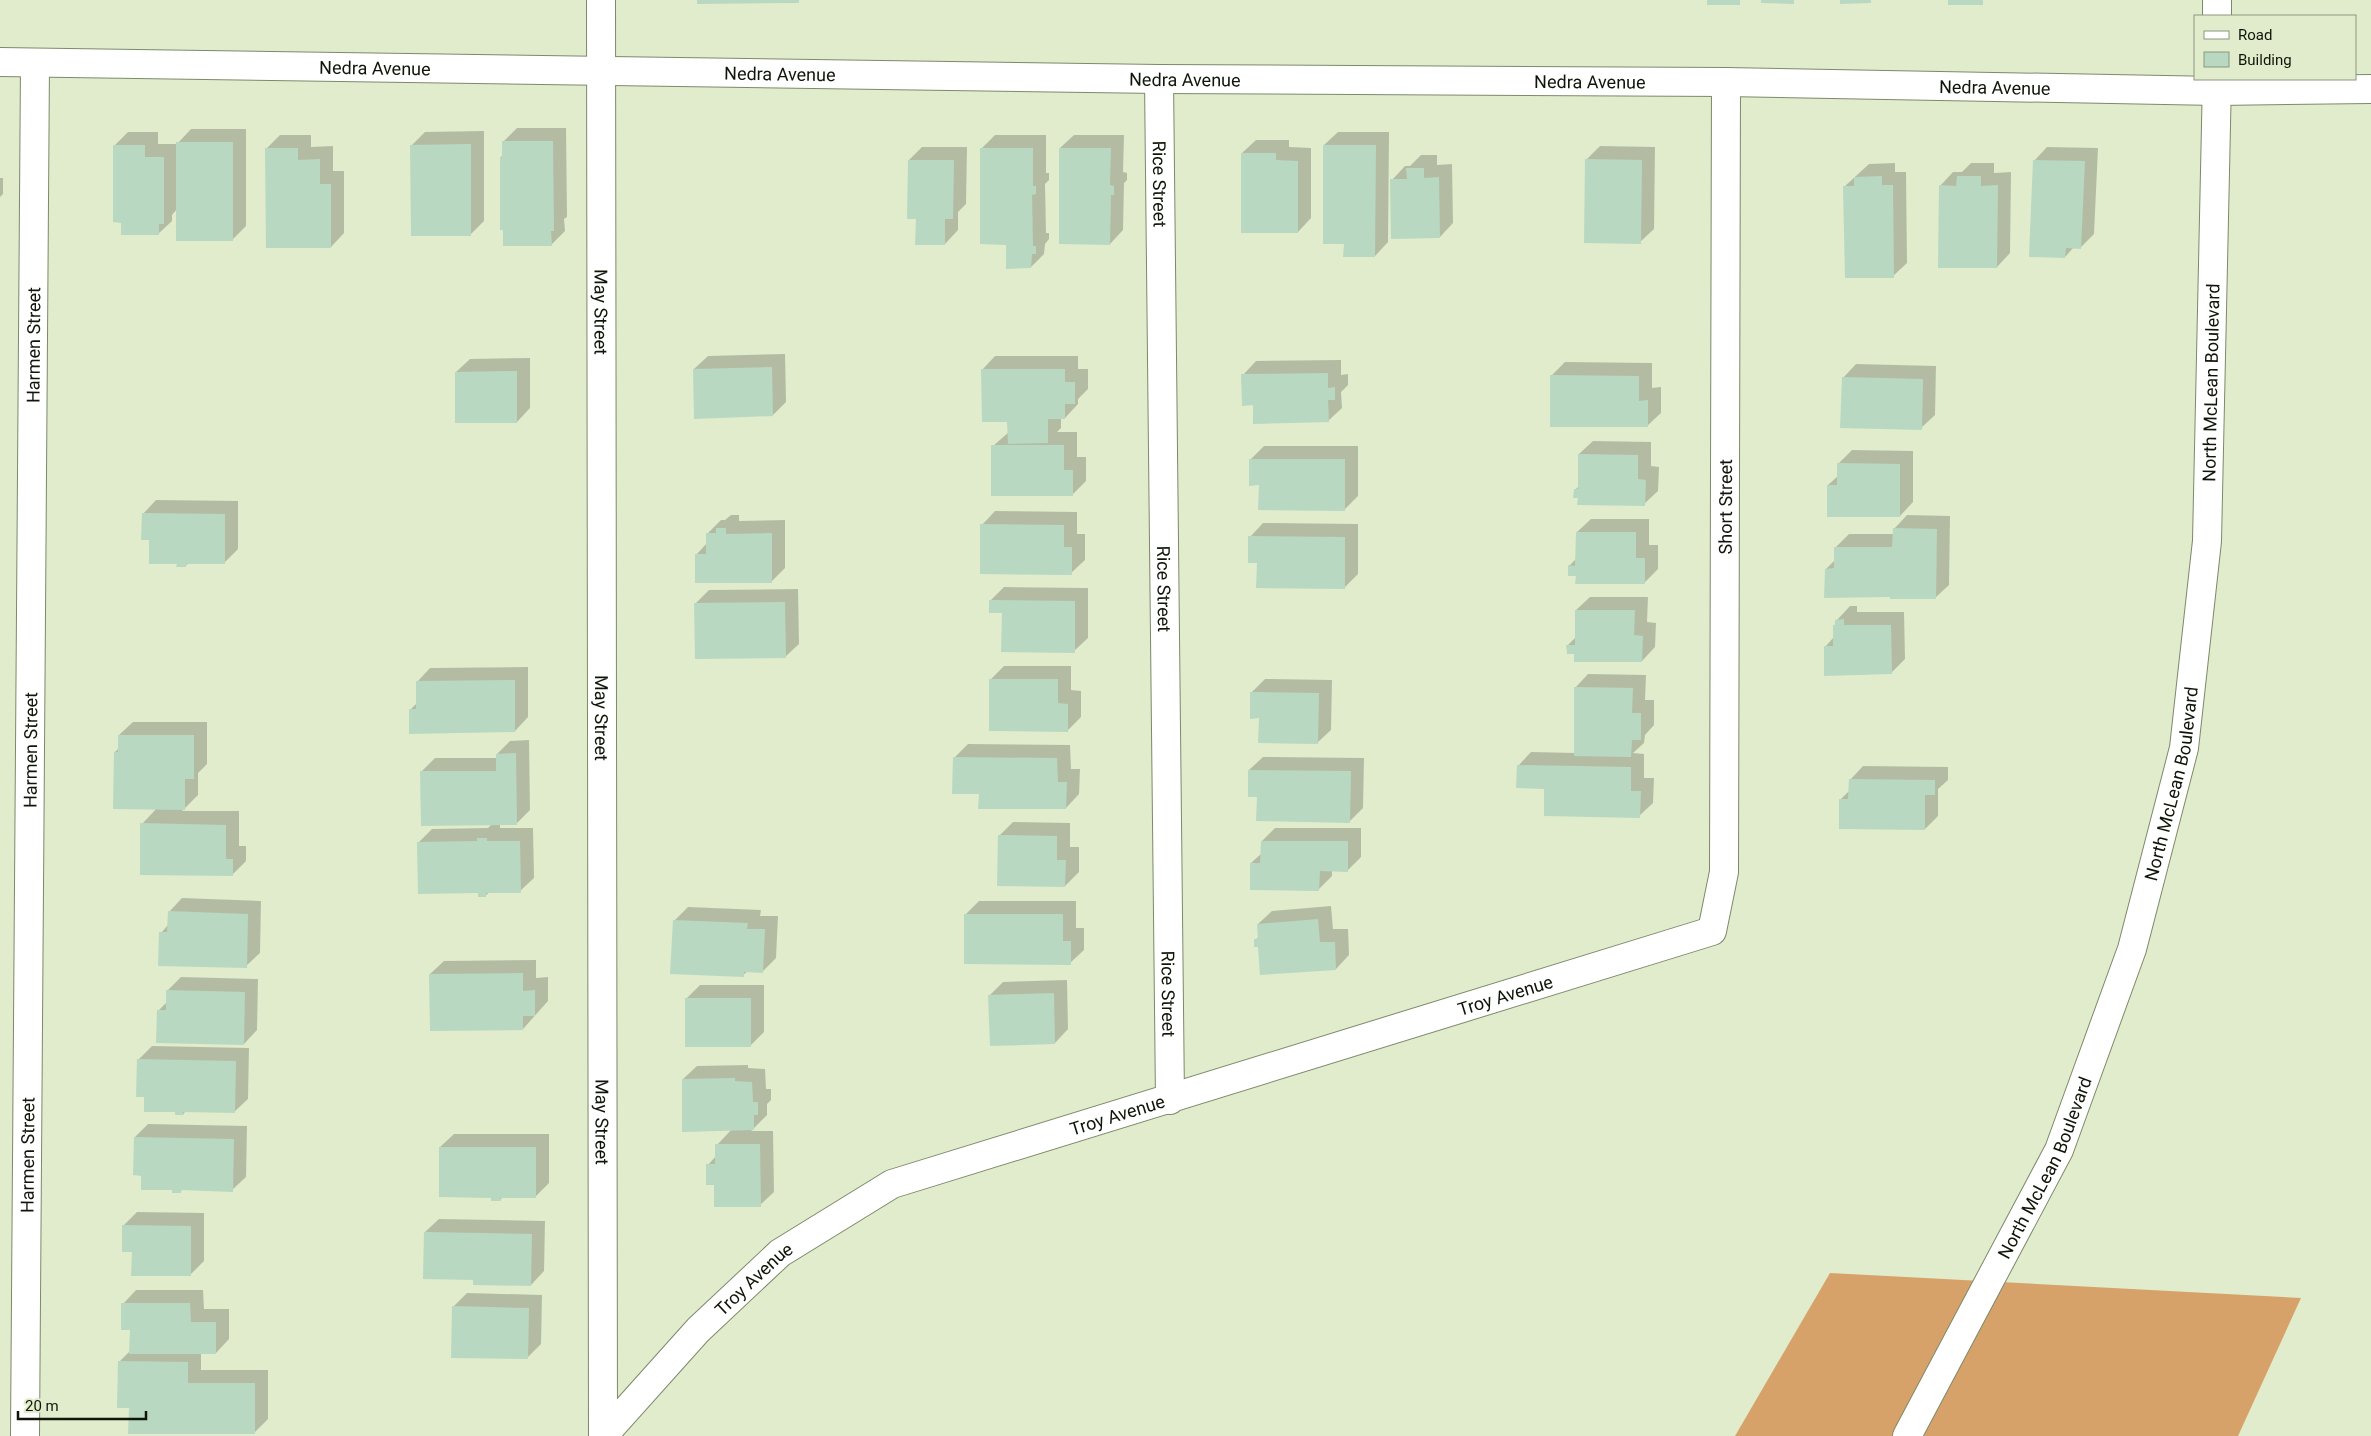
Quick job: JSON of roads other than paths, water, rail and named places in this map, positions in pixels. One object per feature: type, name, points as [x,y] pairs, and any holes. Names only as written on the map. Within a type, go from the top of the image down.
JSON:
[{"type":"street","name":"May Street","points":[[601,0],[603,1436]]},
{"type":"street","points":[[2217,0],[2217,15]]},
{"type":"street","name":"Nedra Avenue","points":[[0,62],[1159,79],[2217,85],[2371,89]]},
{"type":"street","name":"Harmen Street","points":[[25,1436],[35,63]]},
{"type":"street","name":"Rice Street","points":[[1159,79],[1170,1100]]},
{"type":"street","name":"Short Street","points":[[1712,931],[1724,872],[1726,82]]},
{"type":"street","name":"North McLean Boulevard","points":[[1906,1436],[2059,1150],[2132,949],[2184,748],[2207,541],[2217,85]]},
{"type":"street","name":"Troy Avenue","points":[[603,1436],[698,1330],[780,1253],[892,1184],[1170,1100],[1712,931]]}]
